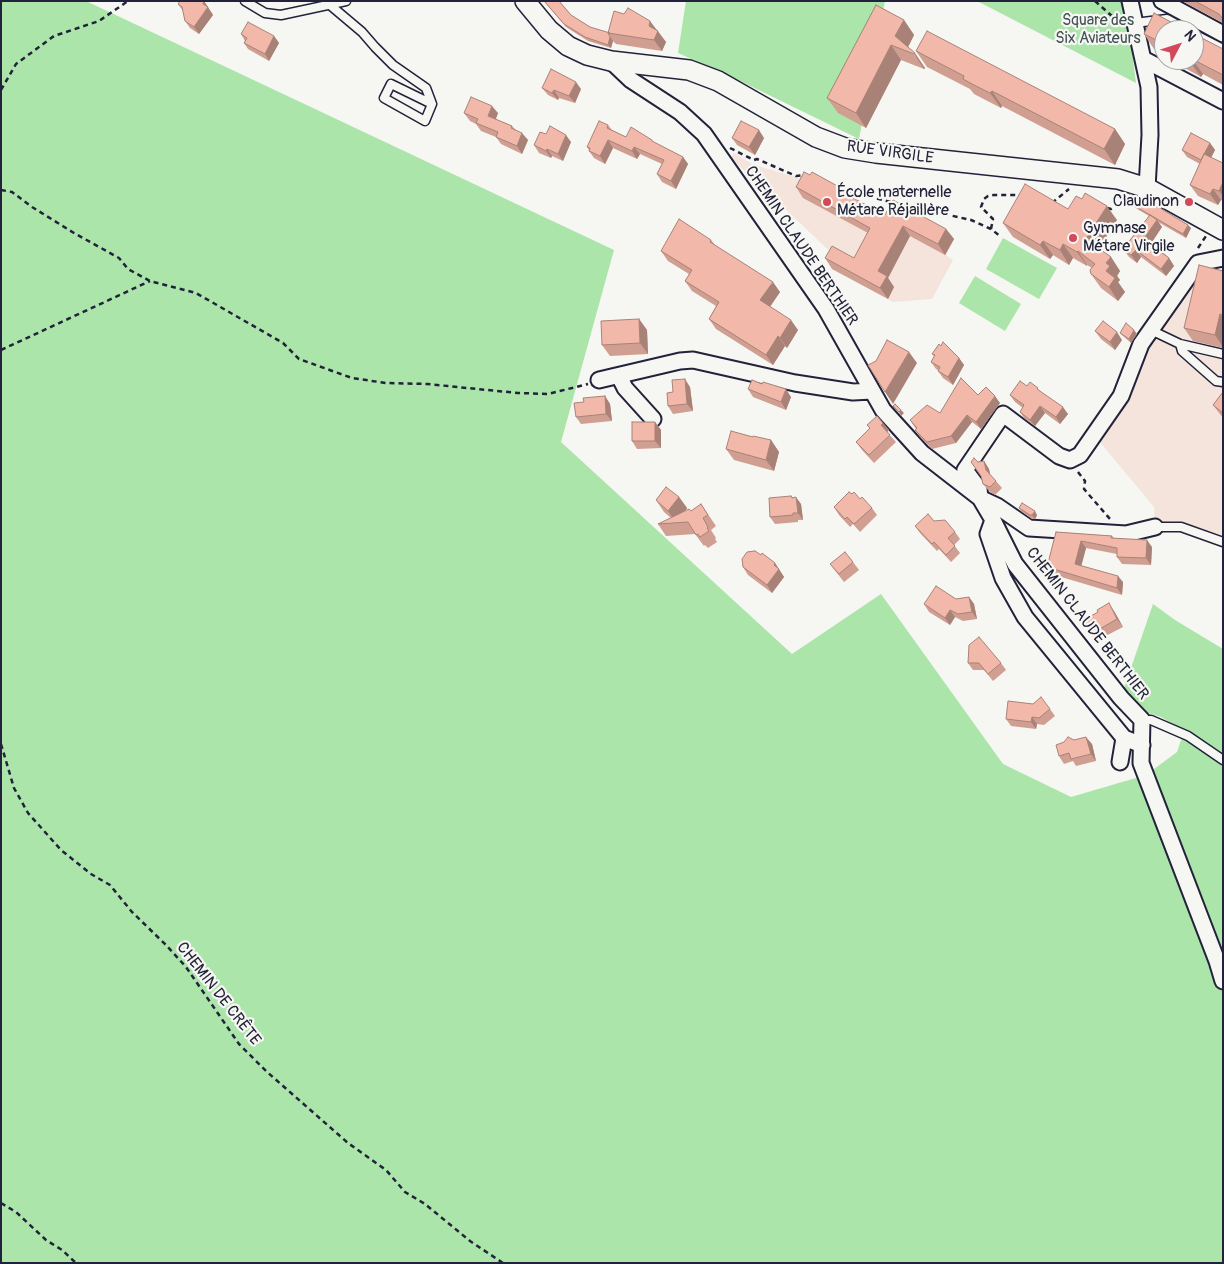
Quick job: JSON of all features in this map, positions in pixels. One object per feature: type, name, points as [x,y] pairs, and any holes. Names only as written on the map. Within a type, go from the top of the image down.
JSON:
[{"type":"street","name":"RUE VIRGILE","points":[[525,1],[549,30],[568,46],[587,55],[611,61],[689,70],[718,81],[816,137],[845,148],[876,154],[1118,179],[1147,188],[1218,227]]},
{"type":"street","points":[[1130,1],[1149,87],[1150,135],[1147,188]]},
{"type":"street","points":[[1162,1],[1223,34]]},
{"type":"street","points":[[1143,59],[1223,101]]},
{"type":"street","name":"CHEMIN CLAUDE BERTHIER","points":[[611,61],[631,80],[680,112],[704,134],[826,308],[883,410],[922,453],[980,498],[1015,564],[1121,698],[1142,720],[1140,763],[1218,961],[1223,981]]},
{"type":"street","points":[[1155,527],[1126,534],[1029,528],[997,506],[980,498],[979,489],[965,470],[1003,414],[1059,456],[1070,460],[1080,455],[1121,396],[1141,344],[1198,263],[1223,258]]},
{"type":"street","points":[[599,380],[680,361],[693,360],[795,383],[853,392],[872,391]]},
{"type":"street","points":[[619,376],[625,388],[653,419]]},
{"type":"street","points":[[993,520],[988,534],[1003,578],[1025,617],[1124,738],[1142,745]]},
{"type":"street","points":[[1120,762],[1124,738]]},
{"type":"lane","points":[[245,1],[265,13],[281,15],[330,6],[346,1]]},
{"type":"lane","points":[[330,6],[362,32],[393,65],[426,88],[432,104],[425,121],[384,98],[391,84],[432,104]]},
{"type":"lane","points":[[1135,21],[1169,20]]},
{"type":"lane","points":[[1204,39],[1223,49]]},
{"type":"lane","points":[[1152,328],[1157,333],[1180,344],[1223,354]]},
{"type":"lane","points":[[1180,344],[1182,351],[1216,381],[1223,382]]},
{"type":"lane","points":[[1155,527],[1181,527],[1223,542]]},
{"type":"lane","points":[[1142,720],[1151,720],[1188,736],[1223,760]]},
{"type":"path","points":[[1,90],[16,64],[54,36],[99,21],[128,1]]},
{"type":"path","points":[[1095,1],[1113,18],[1135,21]]},
{"type":"path","points":[[729,147],[754,160],[757,159],[796,176],[811,175]]},
{"type":"path","points":[[1058,209],[1050,204],[1072,187],[1068,174]]},
{"type":"path","points":[[1104,206],[1111,209],[1116,202],[1118,179]]},
{"type":"path","points":[[839,189],[846,193],[970,220],[991,229],[1000,236]]},
{"type":"path","points":[[1,190],[12,192],[32,208],[74,234],[119,258],[128,269],[150,281],[196,293],[283,343],[299,359],[352,378],[386,383],[427,384],[548,394],[599,380]]},
{"type":"path","points":[[991,229],[993,219],[982,207],[984,199],[994,195],[1026,195]]},
{"type":"path","points":[[1198,263],[1191,258],[1218,227]]},
{"type":"path","points":[[1,350],[150,281]]},
{"type":"path","points":[[1070,460],[1085,481],[1084,489],[1116,526],[1126,534]]},
{"type":"path","name":"CHEMIN DE CRÊTE","points":[[1,744],[14,788],[28,812],[61,850],[91,874],[110,884],[132,912],[166,945],[186,967],[239,1044],[266,1071],[348,1143],[386,1170],[405,1192],[426,1204],[470,1241],[502,1263]]},
{"type":"path","points":[[1,1202],[16,1212],[46,1240],[62,1250],[76,1263]]},
{"type":"shaded area","points":[[734,153],[752,164],[812,182],[892,225],[901,210],[954,239],[946,255],[953,260],[932,299],[893,302],[832,269],[838,259],[731,158]]},
{"type":"shaded area","points":[[1223,267],[1223,548],[1184,531],[1155,533],[1154,507],[1098,440],[1144,350],[1202,269]]},
{"type":"green space","points":[[1,1],[86,1],[614,250],[561,442],[792,654],[881,594],[1003,764],[1071,797],[1146,775],[1177,752],[1182,737],[1223,765],[1223,1263],[1,1263]]},
{"type":"green space","points":[[686,1],[885,1],[859,139],[678,53]]},
{"type":"green space","name":"Square des Six Aviateurs","points":[[977,1],[1121,1],[1132,52],[1136,83]]},
{"type":"green space","points":[[1003,238],[1057,268],[1039,299],[986,269]]},
{"type":"green space","points":[[975,276],[1021,304],[1005,331],[959,303]]},
{"type":"green space","points":[[1153,604],[1175,620],[1223,649],[1223,754],[1161,717],[1142,711],[1122,694]]},
{"type":"building","points":[[180,1],[204,1],[203,4],[208,7],[194,27],[185,21],[182,7],[178,4]]},
{"type":"building","points":[[544,1],[559,1],[571,15],[590,27],[610,33],[608,33],[610,37],[608,45],[585,37],[564,24]]},
{"type":"building","points":[[1195,1],[1223,1],[1223,19],[1219,14]]},
{"type":"building","points":[[876,5],[904,20],[895,36],[915,53],[891,45],[856,113],[827,98]]},
{"type":"building","points":[[628,8],[650,21],[649,26],[658,31],[654,40],[608,33],[614,11],[624,14]]},
{"type":"building","points":[[1154,13],[1167,20],[1154,20],[1154,39],[1144,34]]},
{"type":"building","points":[[248,22],[274,36],[265,54],[244,43],[247,38],[241,34]]},
{"type":"building","points":[[927,31],[1115,129],[1104,149],[992,91],[990,93],[972,84],[963,79],[964,76],[916,51]]},
{"type":"building","points":[[1204,39],[1223,49],[1223,75],[1204,65]]},
{"type":"building","points":[[551,69],[576,82],[569,96],[554,90],[552,93],[542,88]]},
{"type":"building","points":[[471,97],[492,106],[488,116],[512,126],[511,128],[522,133],[517,146],[496,137],[498,132],[476,123],[478,119],[464,113]]},
{"type":"building","points":[[599,121],[608,125],[607,128],[626,137],[631,127],[652,141],[683,157],[671,181],[657,174],[664,160],[634,147],[632,151],[608,140],[600,156],[589,151],[590,148],[587,147]]},
{"type":"building","points":[[741,121],[759,130],[749,147],[732,138]]},
{"type":"building","points":[[550,126],[566,135],[558,154],[534,145],[540,132],[546,134]]},
{"type":"building","points":[[1191,133],[1210,143],[1201,160],[1182,150]]},
{"type":"building","points":[[1204,154],[1223,163],[1223,182],[1219,191],[1213,189],[1210,194],[1190,185]]},
{"type":"building","points":[[804,172],[810,175],[812,172],[841,188],[840,191],[885,215],[893,200],[946,229],[938,244],[903,226],[878,271],[887,276],[880,288],[825,258],[832,246],[854,258],[870,228],[796,187]]},
{"type":"building","points":[[1025,184],[1068,209],[1076,196],[1082,199],[1085,193],[1107,206],[1086,239],[1111,257],[1106,263],[1110,266],[1106,271],[1115,278],[1109,287],[1091,274],[1090,270],[1095,264],[1078,251],[1063,244],[1060,250],[1043,241],[1040,245],[1003,223]]},
{"type":"building","points":[[1130,194],[1155,205],[1188,225],[1183,234],[1126,201]]},
{"type":"building","points":[[1150,215],[1157,220],[1145,237],[1163,250],[1161,252],[1169,258],[1161,269],[1136,250],[1131,255],[1123,249]]},
{"type":"building","points":[[679,219],[711,240],[710,242],[773,282],[760,300],[791,320],[780,338],[778,336],[766,355],[709,319],[719,302],[685,281],[692,270],[661,251]]},
{"type":"building","points":[[1199,265],[1223,271],[1223,315],[1220,314],[1215,335],[1184,328]]},
{"type":"building","points":[[639,319],[640,343],[602,345],[601,321]]},
{"type":"building","points":[[1103,321],[1117,332],[1110,342],[1095,331]]},
{"type":"building","points":[[1126,323],[1134,330],[1129,339],[1120,333]]},
{"type":"building","points":[[887,340],[909,352],[885,392],[868,365],[876,361]]},
{"type":"building","points":[[943,342],[959,358],[948,377],[938,371],[940,367],[931,362],[935,355],[932,354],[939,344],[941,346]]},
{"type":"building","points":[[961,378],[978,395],[986,387],[995,396],[976,422],[967,415],[951,436],[927,442],[915,430],[917,428],[910,420],[927,405],[940,413]]},
{"type":"building","points":[[685,379],[687,404],[668,406],[667,393],[673,392],[672,380]]},
{"type":"building","points":[[752,380],[786,389],[781,402],[748,389]]},
{"type":"building","points":[[1020,381],[1027,386],[1030,382],[1063,407],[1056,417],[1040,406],[1030,420],[1020,412],[1024,405],[1010,395]]},
{"type":"building","points":[[1223,392],[1223,413],[1213,405]]},
{"type":"building","points":[[605,396],[606,414],[576,417],[574,403],[584,402],[583,398]]},
{"type":"building","points":[[895,404],[901,410],[899,412],[893,406]]},
{"type":"building","points":[[877,416],[883,423],[881,425],[890,435],[869,455],[856,442],[870,428],[867,425]]},
{"type":"building","points":[[632,422],[655,422],[655,441],[632,441]]},
{"type":"building","points":[[731,431],[771,440],[766,460],[726,449]]},
{"type":"building","points":[[974,458],[978,462],[984,461],[986,470],[996,481],[990,487],[983,484],[981,476],[971,462]]},
{"type":"building","points":[[666,487],[679,497],[668,511],[656,500]]},
{"type":"building","points":[[849,492],[852,494],[854,492],[860,499],[862,497],[872,508],[854,524],[847,517],[845,519],[834,507]]},
{"type":"building","points":[[791,496],[792,498],[796,497],[798,513],[770,517],[769,498]]},
{"type":"building","points":[[1022,503],[1035,511],[1032,515],[1019,508]]},
{"type":"building","points":[[701,504],[708,515],[703,518],[709,531],[700,537],[698,534],[696,535],[688,522],[658,524],[689,509],[691,511]]},
{"type":"building","points":[[928,514],[934,521],[945,520],[955,532],[948,538],[955,546],[946,555],[934,542],[932,544],[915,526]]},
{"type":"building","points":[[1056,532],[1147,540],[1146,558],[1117,557],[1117,548],[1081,541],[1075,564],[1118,576],[1117,588],[1047,567]]},
{"type":"building","points":[[755,551],[761,555],[762,553],[775,563],[774,565],[779,569],[767,585],[743,567],[742,559],[747,552]]},
{"type":"building","points":[[845,552],[853,562],[839,574],[830,564]]},
{"type":"building","points":[[936,586],[956,599],[969,597],[972,612],[958,614],[950,610],[945,618],[924,604]]},
{"type":"building","points":[[1109,603],[1117,619],[1091,634],[1084,620]]},
{"type":"building","points":[[979,637],[1001,663],[988,674],[979,663],[968,663],[969,645]]},
{"type":"building","points":[[1041,697],[1050,709],[1039,718],[1032,717],[1031,722],[1006,719],[1008,701],[1033,704]]},
{"type":"building","points":[[1068,737],[1074,740],[1086,737],[1091,754],[1071,759],[1069,753],[1059,756],[1056,745],[1064,742]]},
{"type":"place","name":"École maternelle Métare Réjaillère","points":[[827,202]]},
{"type":"place","name":"Claudinon","points":[[1189,202]]},
{"type":"place","name":"Gymnase Métare Virgile","points":[[1073,238]]}]
